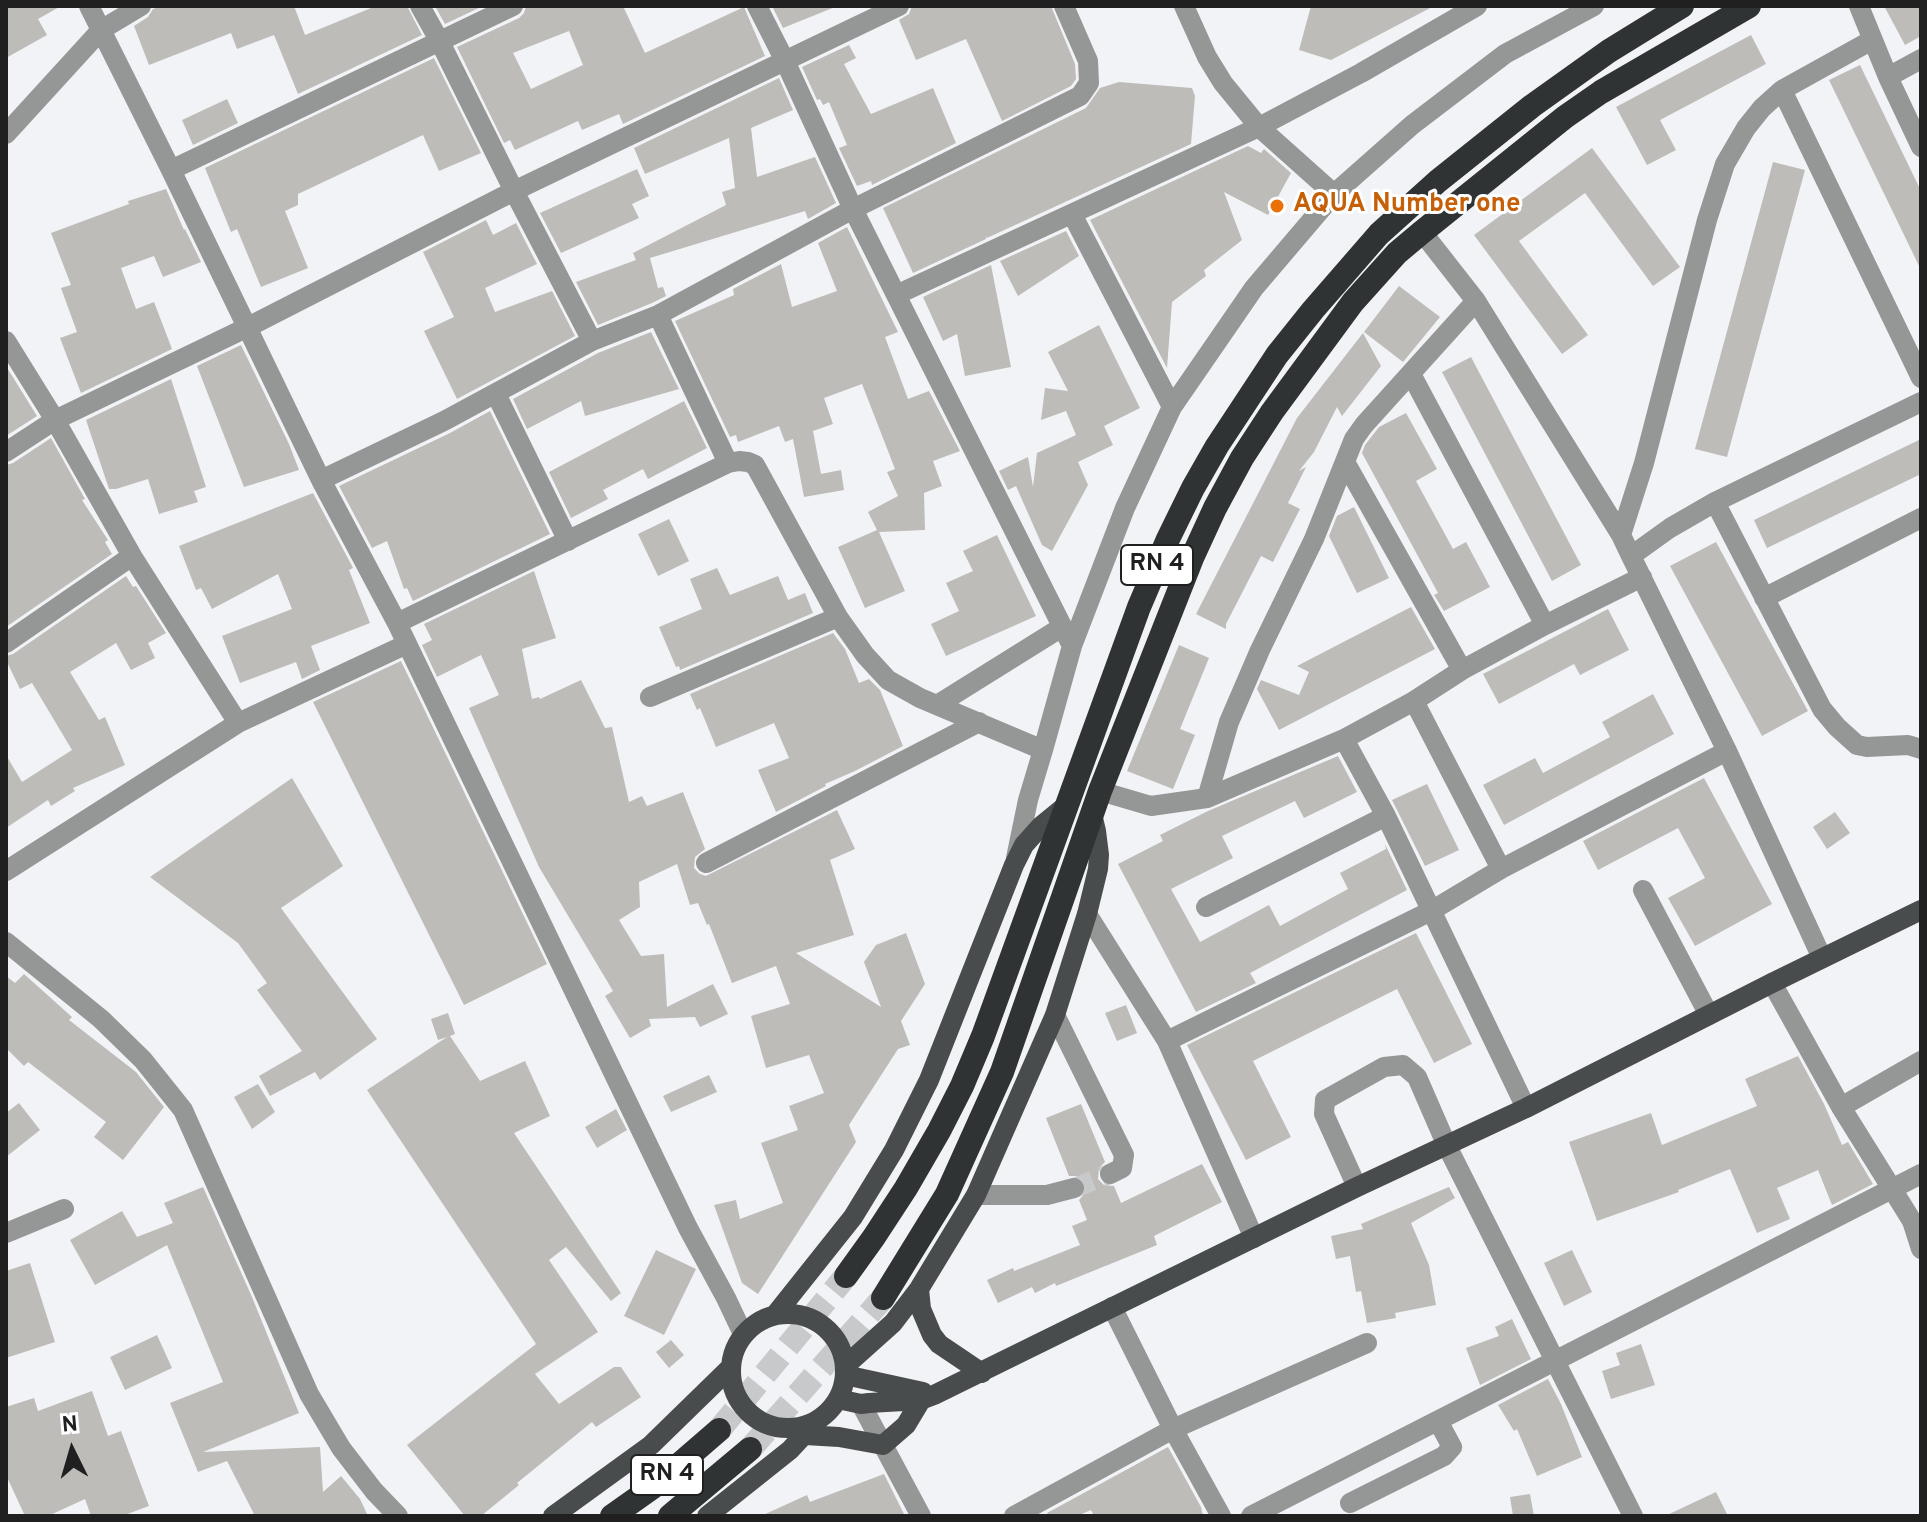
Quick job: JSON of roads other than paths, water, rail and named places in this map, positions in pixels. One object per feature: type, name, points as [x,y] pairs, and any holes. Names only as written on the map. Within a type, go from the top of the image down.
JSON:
[{"type":"highway","name":"RN 4","points":[[846,1276],[906,1188],[962,1086],[1139,607],[1168,539],[1217,446],[1277,355],[1379,234],[1438,181],[1532,106],[1609,51],[1682,6]]},
{"type":"highway","name":"RN 4","points":[[883,1298],[947,1194],[1002,1072],[1100,791],[1192,558],[1242,458],[1272,412],[1353,302],[1397,253],[1554,126],[1601,92],[1749,6]]},
{"type":"highway","name":"RN 4","points":[[612,1516],[653,1487],[719,1430]]},
{"type":"highway","name":"RN 4","points":[[670,1516],[750,1449]]},
{"type":"main road","points":[[775,1315],[853,1217],[894,1150],[929,1080],[1024,845],[1068,804]]},
{"type":"main road","points":[[845,1370],[893,1323],[919,1289],[976,1195],[1055,1015],[1087,914],[1099,855],[1092,814]]},
{"type":"main road","points":[[838,1399],[861,1404],[928,1397],[982,1373],[1357,1187],[1526,1108],[1921,910]]},
{"type":"main road","points":[[919,1289],[921,1309],[932,1335],[939,1344],[982,1373]]},
{"type":"main road","points":[[707,1516],[790,1450],[811,1427],[829,1411],[843,1387],[844,1355],[839,1343],[823,1324],[794,1313],[775,1315],[757,1322],[743,1334],[734,1350],[730,1368],[732,1386],[740,1403],[752,1416],[768,1425],[811,1427],[839,1437],[883,1445],[906,1425],[928,1397]]},
{"type":"main road","points":[[553,1516],[651,1445],[730,1368]]},
{"type":"main road","points":[[845,1370],[928,1397]]},
{"type":"street","points":[[89,6],[321,480],[397,623],[681,1214],[743,1334]]},
{"type":"street","points":[[6,134],[101,30],[141,6]]},
{"type":"street","points":[[420,6],[592,341]]},
{"type":"street","points":[[171,170],[513,6]]},
{"type":"street","points":[[757,6],[853,209],[1072,646]]},
{"type":"street","points":[[6,452],[55,420],[248,327],[514,191],[899,6]]},
{"type":"street","points":[[321,480],[496,394],[592,341],[658,315],[853,209],[1080,96],[1089,83],[1088,61],[1064,6]]},
{"type":"street","points":[[1184,6],[1207,57],[1223,83],[1259,127],[1334,194]]},
{"type":"street","points":[[896,295],[1259,127],[1477,6]]},
{"type":"street","points":[[1014,865],[1028,800],[1072,646],[1125,508],[1172,407],[1254,288],[1334,194],[1412,125],[1505,54],[1594,6]]},
{"type":"street","points":[[1859,6],[1921,147]]},
{"type":"street","points":[[1621,535],[1644,463],[1707,220],[1725,164],[1746,128],[1782,90],[1872,40]]},
{"type":"street","points":[[1888,77],[1921,59]]},
{"type":"street","points":[[1782,90],[1921,378]]},
{"type":"street","points":[[1072,214],[1172,407]]},
{"type":"street","points":[[1422,232],[1476,301],[1621,535],[1727,751],[1822,958]]},
{"type":"street","points":[[1207,798],[1229,722],[1314,539],[1354,439],[1476,301]]},
{"type":"street","points":[[658,315],[728,463]]},
{"type":"street","points":[[6,341],[132,556],[238,723]]},
{"type":"street","points":[[1411,374],[1545,625]]},
{"type":"street","points":[[496,394],[568,541]]},
{"type":"street","points":[[1631,556],[1670,528],[1715,502],[1921,402]]},
{"type":"street","points":[[397,623],[728,463],[739,461],[755,465],[838,617],[865,655],[888,680],[937,705],[1043,750]]},
{"type":"street","points":[[1345,462],[1462,670]]},
{"type":"street","points":[[1715,502],[1822,709],[1857,745],[1908,745],[1921,749]]},
{"type":"street","points":[[1764,598],[1921,518]]},
{"type":"street","points":[[6,643],[132,556]]},
{"type":"street","points":[[1100,791],[1151,806],[1207,798],[1344,739],[1414,701],[1462,670],[1642,577]]},
{"type":"street","points":[[650,697],[838,617]]},
{"type":"street","points":[[937,705],[1062,627]]},
{"type":"street","points":[[6,871],[238,723],[407,644]]},
{"type":"street","points":[[1414,701],[1501,869]]},
{"type":"street","points":[[706,863],[979,722]]},
{"type":"street","points":[[1344,739],[1386,816],[1526,1108]]},
{"type":"street","points":[[1167,1041],[1431,911],[1501,869],[1727,751]]},
{"type":"street","points":[[1206,907],[1386,816]]},
{"type":"street","points":[[1643,890],[1709,1015]]},
{"type":"street","points":[[1087,914],[1167,1041],[1254,1238]]},
{"type":"street","points":[[6,942],[101,1019],[143,1060],[183,1110],[309,1394],[341,1448],[398,1516]]},
{"type":"street","points":[[1772,983],[1841,1107],[1912,1221],[1921,1249]]},
{"type":"street","points":[[1055,1015],[1124,1155],[1122,1168],[1110,1174]]},
{"type":"street","points":[[1841,1107],[1921,1061]]},
{"type":"street","points":[[1357,1187],[1324,1114],[1325,1100],[1384,1067],[1403,1065],[1417,1077],[1447,1146],[1633,1516]]},
{"type":"street","points":[[1251,1516],[1921,1174]]},
{"type":"street","points":[[976,1195],[1047,1195],[1074,1188]]},
{"type":"street","points":[[6,1233],[64,1209]]},
{"type":"street","points":[[1112,1307],[1221,1516]]},
{"type":"street","points":[[1014,1516],[1173,1429],[1367,1343]]},
{"type":"street","points":[[861,1404],[921,1516]]},
{"type":"street","points":[[1350,1503],[1444,1456],[1452,1447],[1438,1421]]},
{"type":"tunnel","points":[[1074,1188],[1110,1174]]},
{"type":"tunnel","points":[[719,1430],[846,1276]]},
{"type":"tunnel","points":[[750,1449],[883,1298]]},
{"type":"place","name":"AQUA Number one","points":[[1277,206]]}]
